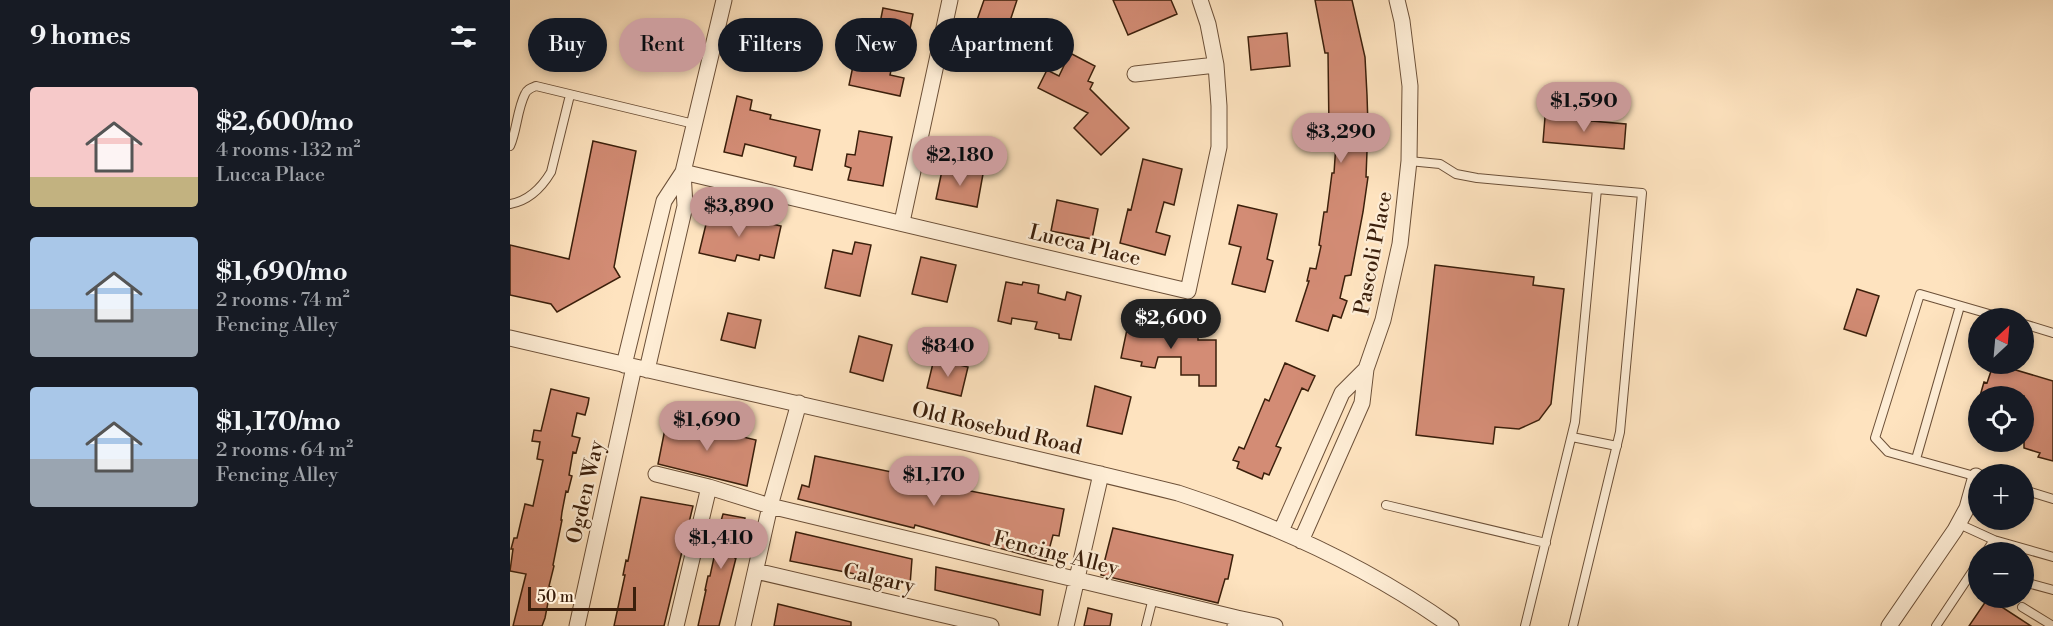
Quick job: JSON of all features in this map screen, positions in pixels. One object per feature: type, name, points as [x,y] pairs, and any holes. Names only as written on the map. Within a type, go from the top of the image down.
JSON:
[{"type":"street","points":[[635,367],[685,206],[683,172],[724,0]]},
{"type":"street","points":[[902,222],[950,0]]},
{"type":"street","name":"Lucca Place","points":[[683,172],[1188,291],[1219,147],[1220,106],[1216,65],[1208,24],[1200,0]]},
{"type":"street","name":"Pascoli Place","points":[[1301,541],[1362,403],[1366,369],[1383,320],[1400,244],[1409,161],[1410,86],[1402,21],[1397,0]]},
{"type":"street","points":[[1135,74],[1216,65]]},
{"type":"street","points":[[635,367],[664,201],[683,172]]},
{"type":"street","name":"Old Rosebud Road","points":[[510,338],[799,403],[1178,493],[1237,512],[1281,531],[1384,584],[1450,626]]},
{"type":"street","name":"Ogden Way","points":[[577,626],[635,367]]},
{"type":"street","name":"Pascoli Place","points":[[1281,531],[1342,393],[1366,369]]},
{"type":"street","points":[[743,626],[770,506],[799,403]]},
{"type":"street","name":"Fencing Alley","points":[[657,474],[770,506],[1153,598],[1236,622],[1275,626]]},
{"type":"street","points":[[1066,626],[1101,474]]},
{"type":"street","points":[[676,626],[709,487]]},
{"type":"street","points":[[1888,626],[1959,524],[1968,505]]},
{"type":"street","name":"Calgary","points":[[756,571],[991,626]]},
{"type":"lane","points":[[510,146],[525,94],[530,88],[536,86],[694,124]]},
{"type":"lane","points":[[510,204],[532,194],[544,183],[551,172],[570,95]]},
{"type":"lane","points":[[1409,161],[1440,164],[1456,174],[1477,178],[1642,193],[1617,446],[1573,626]]},
{"type":"lane","points":[[1528,625],[1572,437],[1579,386],[1597,189]]},
{"type":"lane","points":[[1968,308],[1920,294],[1875,438],[1888,452],[1968,474]]},
{"type":"lane","points":[[1916,459],[1960,306]]},
{"type":"lane","points":[[2034,327],[2053,333]]},
{"type":"lane","points":[[1572,437],[1617,446]]},
{"type":"lane","points":[[2034,493],[2053,499]]},
{"type":"lane","points":[[1386,505],[1546,543]]},
{"type":"lane","points":[[1959,524],[1994,540],[2053,557]]},
{"type":"lane","points":[[1936,626],[1968,579]]},
{"type":"lane","points":[[2034,585],[2053,590]]},
{"type":"lane","points":[[1146,626],[1153,598]]},
{"type":"lane","points":[[2024,608],[2053,626]]},
{"type":"building","points":[[984,0],[1017,0],[1011,18],[978,18]]},
{"type":"building","points":[[1113,0],[1171,0],[1177,14],[1128,35]]},
{"type":"building","points":[[1315,0],[1352,0],[1365,57],[1367,95],[1366,177],[1368,177],[1363,212],[1351,275],[1345,276],[1340,298],[1347,301],[1341,318],[1333,315],[1328,331],[1296,321],[1309,281],[1307,281],[1310,268],[1316,269],[1321,246],[1319,245],[1324,212],[1327,212],[1332,173],[1334,173],[1337,129],[1329,130],[1328,53],[1325,53]]},
{"type":"building","points":[[883,8],[913,14],[912,18],[881,18]]},
{"type":"building","points":[[1287,33],[1290,66],[1251,70],[1248,37]]},
{"type":"building","points":[[1074,55],[1095,66],[1088,81],[1093,83],[1090,89],[1129,128],[1101,155],[1074,128],[1088,113],[1038,88],[1046,72],[1059,76],[1061,72],[1074,72]]},
{"type":"building","points":[[852,72],[891,72],[890,75],[904,78],[900,96],[849,85]]},
{"type":"building","points":[[737,96],[752,100],[750,110],[771,115],[770,119],[820,130],[812,170],[794,166],[796,157],[745,144],[742,156],[724,152]]},
{"type":"building","points":[[1545,117],[1626,124],[1624,149],[1543,142]]},
{"type":"building","points":[[859,131],[892,137],[883,186],[848,180],[851,168],[845,166],[847,154],[855,155]]},
{"type":"building","points":[[593,141],[636,151],[614,267],[620,277],[557,312],[551,304],[510,295],[510,245],[569,259]]},
{"type":"building","points":[[1143,159],[1182,169],[1174,205],[1164,202],[1156,232],[1170,236],[1165,255],[1120,243],[1128,209],[1131,210]]},
{"type":"building","points":[[943,166],[983,174],[977,207],[936,199]]},
{"type":"building","points":[[1057,200],[1098,209],[1092,239],[1051,231]]},
{"type":"building","points":[[1238,205],[1277,214],[1267,259],[1273,261],[1265,292],[1232,284],[1241,247],[1229,244]]},
{"type":"building","points":[[731,212],[781,226],[774,258],[760,255],[759,260],[737,255],[735,261],[699,253],[708,216],[729,221]]},
{"type":"building","points":[[855,242],[871,245],[860,296],[825,288],[833,250],[852,254]]},
{"type":"building","points":[[921,257],[956,265],[947,302],[912,294]]},
{"type":"building","points":[[1435,265],[1534,277],[1533,285],[1564,289],[1551,404],[1539,420],[1519,429],[1495,427],[1493,444],[1416,435]]},
{"type":"building","points":[[1006,282],[1039,285],[1038,293],[1065,300],[1067,292],[1081,296],[1071,340],[1059,338],[1059,334],[1035,329],[1037,322],[1012,318],[1011,324],[998,321]]},
{"type":"building","points":[[1857,289],[1879,296],[1866,336],[1844,329]]},
{"type":"building","points":[[728,313],[761,320],[755,348],[721,340]]},
{"type":"building","points":[[1130,315],[1147,318],[1145,326],[1163,329],[1162,335],[1198,335],[1198,340],[1216,340],[1216,386],[1199,386],[1199,375],[1181,375],[1181,357],[1158,357],[1155,368],[1141,366],[1142,362],[1121,358]]},
{"type":"building","points":[[859,336],[892,345],[883,381],[850,372]]},
{"type":"building","points":[[934,359],[968,367],[961,396],[927,388]]},
{"type":"building","points":[[1285,363],[1315,376],[1308,391],[1302,388],[1276,446],[1281,448],[1269,475],[1264,473],[1262,479],[1237,468],[1239,462],[1233,460],[1239,447],[1244,449],[1265,399],[1269,401]]},
{"type":"building","points":[[1990,374],[2029,374],[2053,381],[2053,461],[2038,457],[2040,453],[2034,451],[2034,386],[1983,386],[1984,382],[1987,383]]},
{"type":"building","points":[[1095,386],[1131,397],[1122,434],[1087,426]]},
{"type":"building","points":[[551,389],[589,398],[585,415],[577,413],[572,436],[580,438],[576,453],[573,452],[569,475],[572,476],[562,512],[545,618],[542,626],[513,626],[526,574],[510,571],[513,549],[511,549],[514,538],[517,538],[525,504],[533,506],[543,460],[537,459],[540,442],[532,441],[534,430],[541,431]]},
{"type":"building","points":[[667,419],[756,440],[747,486],[658,464]]},
{"type":"building","points":[[815,456],[930,480],[929,483],[1064,509],[1059,536],[1053,535],[1046,561],[915,525],[914,528],[798,499],[802,485],[809,487]]},
{"type":"building","points":[[641,497],[693,506],[664,626],[614,626],[626,560],[628,561]]},
{"type":"building","points":[[723,514],[745,518],[719,626],[698,626],[718,539],[716,538]]},
{"type":"building","points":[[1113,528],[1233,555],[1228,579],[1225,579],[1218,603],[1101,575]]},
{"type":"building","points":[[796,532],[912,559],[910,585],[790,561]]},
{"type":"building","points":[[936,567],[1043,590],[1040,615],[935,590]]},
{"type":"building","points":[[778,604],[851,622],[851,626],[774,626]]},
{"type":"building","points":[[1088,608],[1112,614],[1110,626],[1084,626]]},
{"type":"building","points":[[1981,608],[2003,608],[2031,626],[1969,626]]}]
